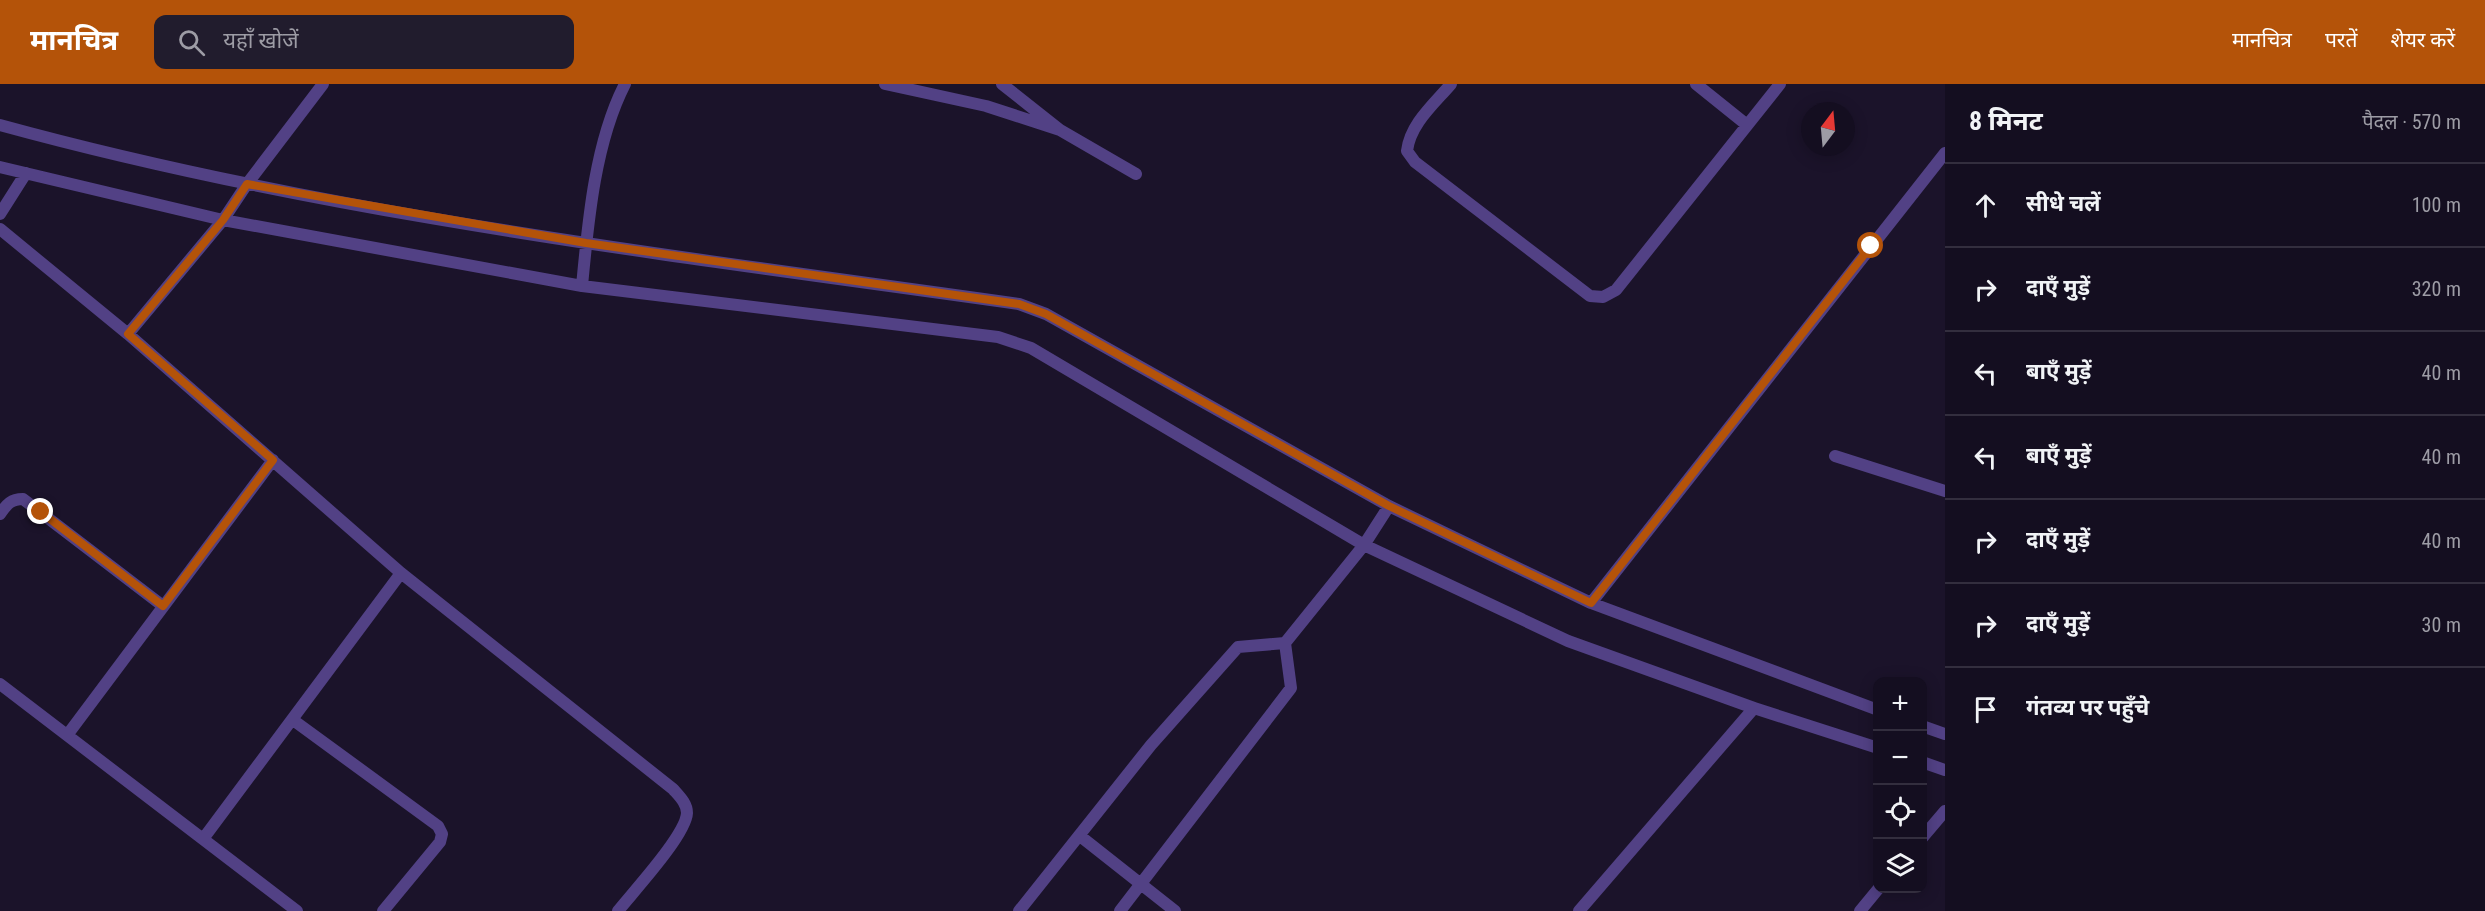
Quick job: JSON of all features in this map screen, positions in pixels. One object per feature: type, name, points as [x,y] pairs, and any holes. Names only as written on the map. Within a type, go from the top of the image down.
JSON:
[{"type":"street","points":[[128,334],[223,220],[247,184],[323,84]]},
{"type":"street","points":[[582,286],[586,243],[601,152],[619,95],[625,84]]},
{"type":"street","points":[[885,84],[986,106],[1060,130]]},
{"type":"street","points":[[1002,84],[1060,130],[1136,174]]},
{"type":"street","points":[[1451,84],[1408,138],[1407,151],[1414,162],[1590,296],[1602,297],[1616,291],[1780,84]]},
{"type":"street","points":[[1696,84],[1747,125]]},
{"type":"street","points":[[0,125],[247,184],[586,243],[1019,304],[1032,308],[1389,506],[1591,603],[1873,708]]},
{"type":"street","points":[[1591,603],[1945,153]]},
{"type":"street","points":[[0,167],[223,220],[582,286],[998,337],[1014,341],[1031,348],[1364,544],[1568,641],[1755,708],[1873,746]]},
{"type":"street","points":[[0,214],[26,173]]},
{"type":"street","points":[[0,229],[128,334],[401,573],[674,789],[683,800],[687,813],[674,841],[618,911]]},
{"type":"street","points":[[1835,456],[1945,491]]},
{"type":"street","points":[[68,734],[273,460]]},
{"type":"street","points":[[0,514],[8,503],[16,499],[23,499],[163,606]]},
{"type":"street","points":[[1120,911],[1291,688],[1285,643],[1364,544],[1389,506]]},
{"type":"street","points":[[203,839],[401,573]]},
{"type":"street","points":[[1019,911],[1151,746],[1238,647],[1285,643]]},
{"type":"street","points":[[0,684],[297,911]]},
{"type":"street","points":[[1579,911],[1755,708]]},
{"type":"street","points":[[292,720],[438,826],[442,834],[440,842],[383,911]]},
{"type":"street","points":[[1927,727],[1945,734]]},
{"type":"street","points":[[1927,763],[1945,770]]},
{"type":"street","points":[[1927,832],[1945,811]]},
{"type":"street","points":[[1080,836],[1175,911]]},
{"type":"street","points":[[1860,911],[1875,893]]},
{"type":"route","points":[[41,512],[163,606],[273,460],[128,334],[223,220],[247,184],[586,243],[1019,304],[1032,308],[1389,506],[1591,603],[1871,246]]}]
